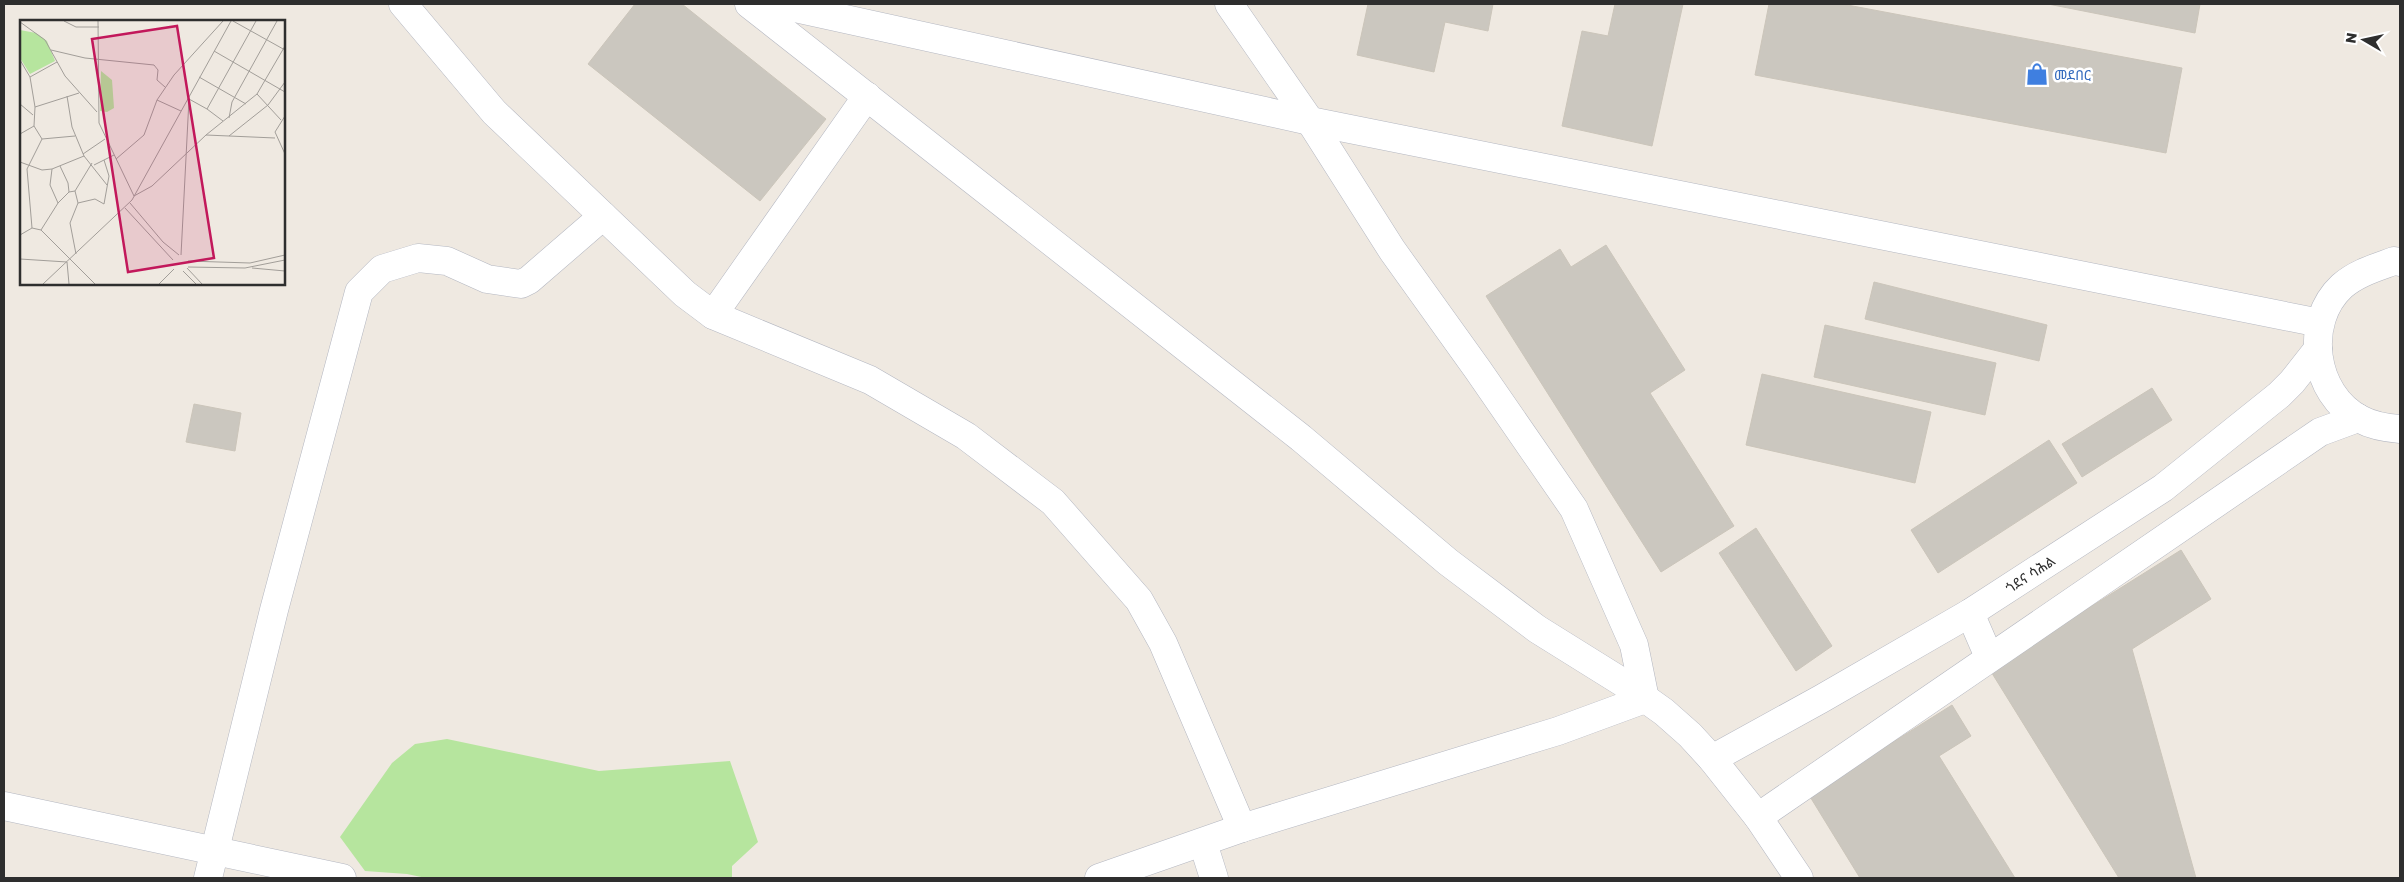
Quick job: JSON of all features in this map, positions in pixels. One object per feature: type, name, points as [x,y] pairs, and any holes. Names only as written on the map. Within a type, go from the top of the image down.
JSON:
[{"type":"street","points":[[403,4],[494,112],[685,294],[713,315],[870,380],[966,436],[1053,502],[1139,600],[1163,643],[1242,828]]},
{"type":"street","points":[[749,4],[1301,438],[1448,562],[1536,629],[1664,712],[1690,735],[1712,759],[1758,817],[1799,878]]},
{"type":"street","points":[[777,4],[1310,121],[2319,336],[2319,362],[2327,385],[2340,403],[2358,418],[2380,427],[2400,430]]},
{"type":"street","points":[[1230,4],[1310,121],[1392,250],[1574,509],[1634,645],[1645,699]]},
{"type":"street","points":[[713,315],[867,96]]},
{"type":"street","points":[[208,878],[217,850],[274,610],[359,292],[382,269],[418,258],[446,261],[487,279],[520,284],[529,280],[603,216]]},
{"type":"street","name":"ጎደና ሳሕል","points":[[1712,759],[1970,613],[2163,488],[2279,395],[2292,382],[2319,336],[2328,304],[2341,288],[2357,275],[2398,256]]},
{"type":"street","points":[[1758,817],[2320,432],[2358,418]]},
{"type":"street","points":[[2163,488],[2182,525]]},
{"type":"street","points":[[1970,613],[1989,657]]},
{"type":"street","points":[[1100,878],[1242,828],[1558,731],[1645,699]]},
{"type":"street","points":[[4,806],[342,878]]},
{"type":"street","points":[[1203,843],[1214,878]]},
{"type":"green space","points":[[447,739],[599,771],[730,761],[758,842],[732,866],[732,878],[426,878],[407,874],[365,871],[340,837],[392,763],[415,744]]},
{"type":"building","points":[[635,4],[682,4],[826,119],[760,201],[588,64]]},
{"type":"building","points":[[1368,4],[1493,4],[1488,31],[1445,22],[1434,72],[1357,55]]},
{"type":"building","points":[[1615,4],[1683,4],[1652,146],[1562,126],[1582,31],[1608,36]]},
{"type":"building","points":[[1769,4],[1842,4],[2182,68],[2166,153],[1755,75]]},
{"type":"building","points":[[2048,4],[2200,4],[2195,33]]},
{"type":"building","points":[[1606,245],[1685,370],[1650,393],[1734,526],[1661,572],[1486,296],[1560,249],[1571,267]]},
{"type":"building","points":[[1874,282],[2047,325],[2039,361],[1865,319]]},
{"type":"building","points":[[1825,325],[1996,363],[1985,415],[1814,377]]},
{"type":"building","points":[[1762,374],[1931,412],[1915,483],[1746,445]]},
{"type":"building","points":[[2152,388],[2172,420],[2082,477],[2062,444]]},
{"type":"building","points":[[194,404],[241,413],[235,451],[186,442]]},
{"type":"building","points":[[2049,440],[2077,483],[1938,573],[1911,530]]},
{"type":"building","points":[[1756,528],[1832,646],[1796,671],[1719,553]]},
{"type":"building","points":[[2181,550],[2211,599],[2132,649],[2196,878],[2119,878],[1990,670]]},
{"type":"building","points":[[1952,705],[1971,736],[1939,756],[2015,878],[1860,878],[1809,795]]},
{"type":"place","name":"መደበር","points":[[2037,74]]}]
